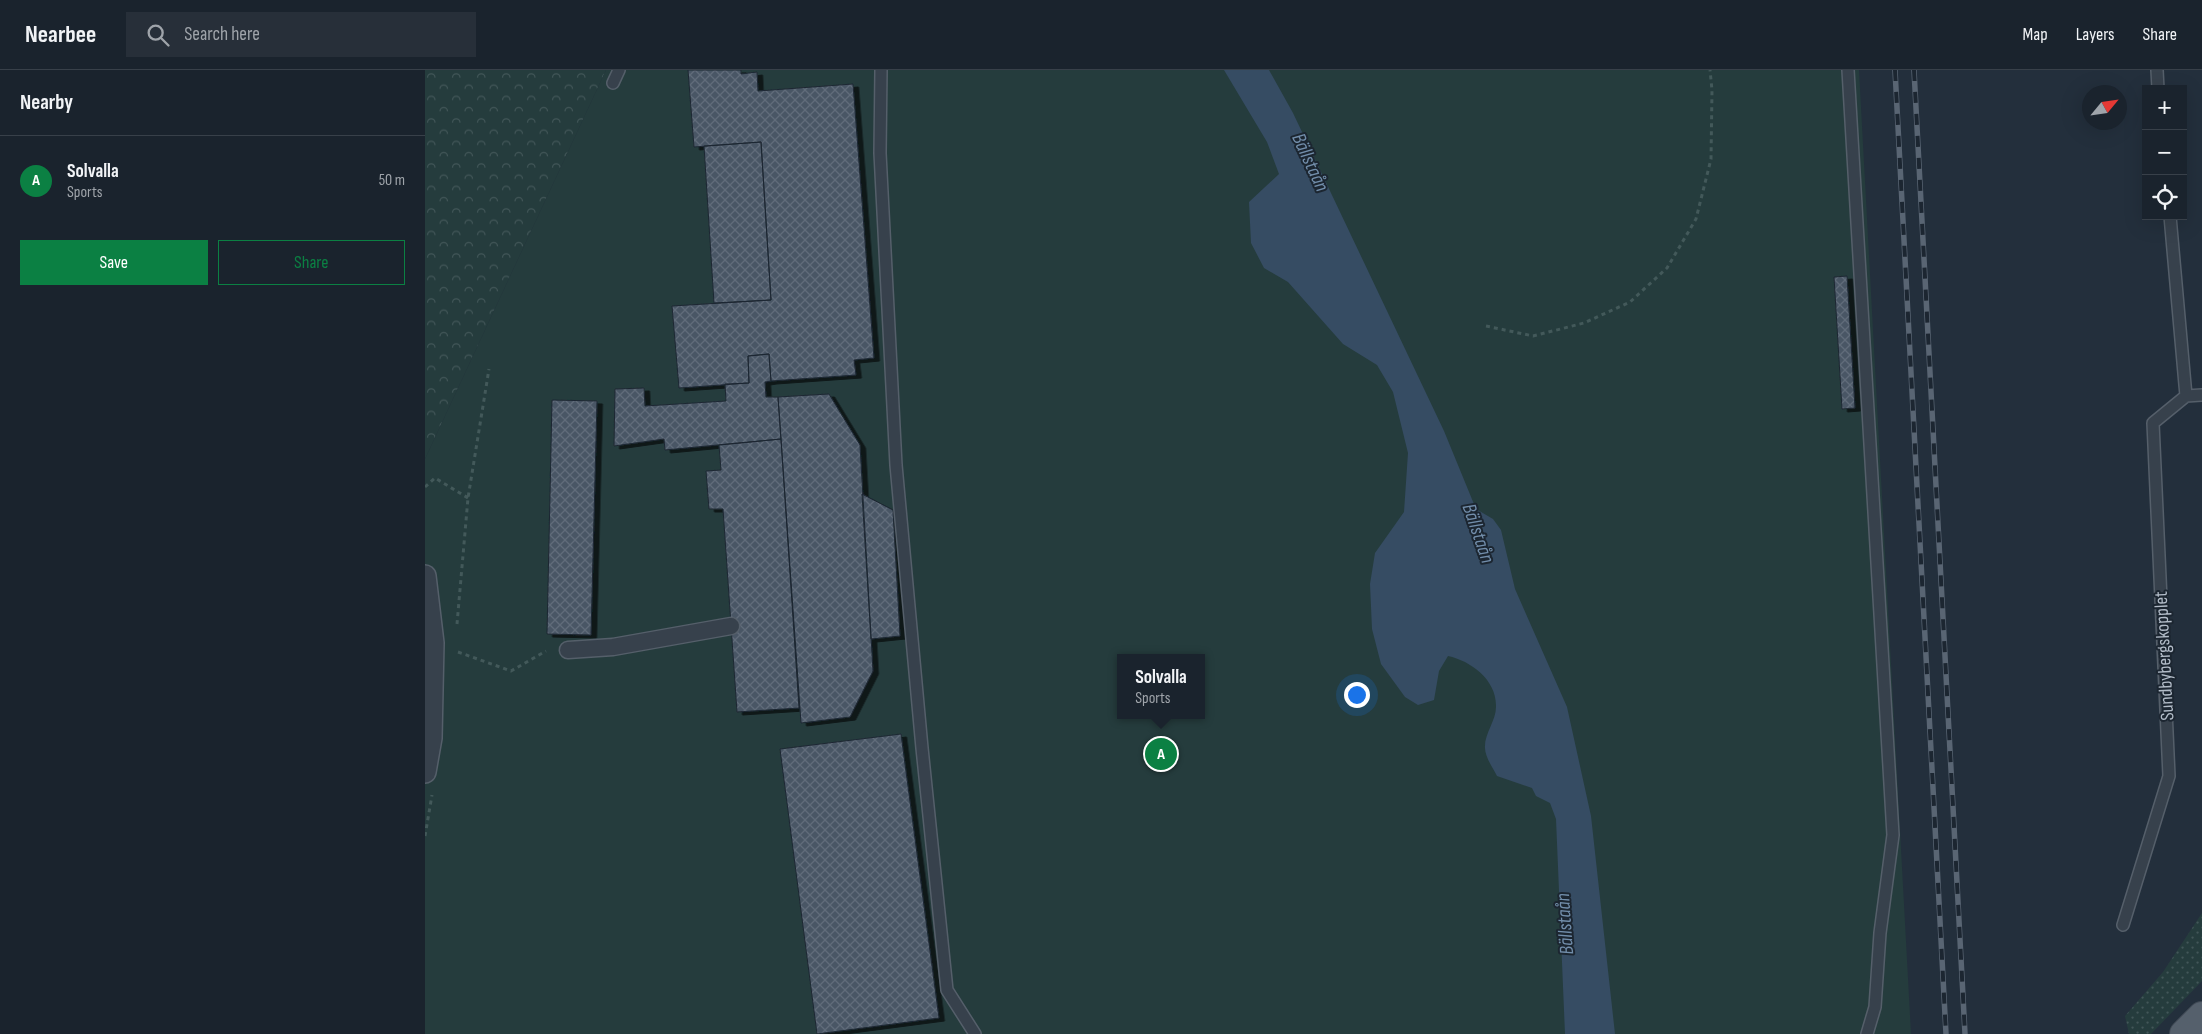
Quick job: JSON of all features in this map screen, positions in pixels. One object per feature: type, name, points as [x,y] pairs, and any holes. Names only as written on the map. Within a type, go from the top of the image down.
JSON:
[{"type":"street","points":[[425,576],[433,643],[431,738],[425,772]]},
{"type":"street","points":[[568,650],[613,646],[731,626]]},
{"type":"lane","points":[[613,83],[619,70]]},
{"type":"lane","points":[[881,70],[880,153],[896,465],[922,748],[947,990],[975,1034]]},
{"type":"lane","points":[[1848,70],[1893,835],[1880,933],[1875,1007],[1867,1034]]},
{"type":"lane","points":[[2157,70],[2158,85]]},
{"type":"lane","points":[[2170,220],[2186,396],[2202,395]]},
{"type":"lane","name":"Sundbybergskopplet","points":[[2123,924],[2169,776],[2153,423],[2186,396]]},
{"type":"path","points":[[1486,326],[1533,336],[1584,323],[1630,302],[1667,268],[1696,219],[1711,159],[1710,70]]},
{"type":"path","points":[[425,486],[435,478],[468,498],[489,369]]},
{"type":"path","points":[[433,643],[511,671],[549,650],[568,650]]},
{"type":"green space","points":[[425,70],[606,70],[425,459]]},
{"type":"green space","points":[[606,70],[1859,70],[1911,1034],[425,1034],[425,459]]},
{"type":"green space","points":[[2202,913],[2202,981],[2151,1034],[2129,1034],[2125,1016],[2163,972]]},
{"type":"water","name":"Bällstaån","points":[[1224,70],[1269,70],[1293,113],[1444,431],[1476,509],[1493,519],[1501,530],[1515,589],[1567,707],[1591,816],[1615,1034],[1565,1034],[1556,819],[1550,803],[1536,796],[1532,788],[1497,776],[1489,762],[1485,751],[1485,743],[1496,707],[1492,688],[1487,680],[1474,667],[1448,656],[1439,671],[1434,700],[1418,705],[1405,697],[1381,664],[1372,629],[1370,584],[1375,553],[1404,512],[1408,453],[1393,392],[1377,365],[1343,344],[1288,282],[1264,268],[1251,243],[1249,202],[1279,174],[1267,142]]},
{"type":"building","points":[[688,70],[741,70],[741,74],[757,72],[758,91],[853,84],[874,358],[854,360],[856,375],[771,381],[769,354],[748,356],[749,383],[679,388],[672,306],[771,300],[761,142],[694,147]]},
{"type":"building","points":[[761,142],[771,300],[714,303],[704,146]]},
{"type":"building","points":[[1847,276],[1855,408],[1842,409],[1834,277]]},
{"type":"building","points":[[769,354],[771,381],[765,382],[766,397],[778,397],[781,439],[665,450],[664,439],[614,446],[615,389],[644,388],[645,406],[726,401],[725,384],[749,383],[748,356]]},
{"type":"building","points":[[829,394],[860,445],[873,671],[850,717],[801,723],[778,397]]},
{"type":"building","points":[[552,400],[597,401],[591,635],[547,634]]},
{"type":"building","points":[[781,439],[799,708],[737,712],[723,509],[709,509],[706,471],[721,470],[719,445]]},
{"type":"building","points":[[862,494],[893,510],[900,636],[871,639]]},
{"type":"building","points":[[901,734],[939,1018],[817,1034],[780,749]]},
{"type":"railway","points":[[1895,70],[1946,1034]]},
{"type":"railway","points":[[1914,70],[1965,1034]]},
{"type":"place","name":"Solvalla","points":[[1161,754]]}]
